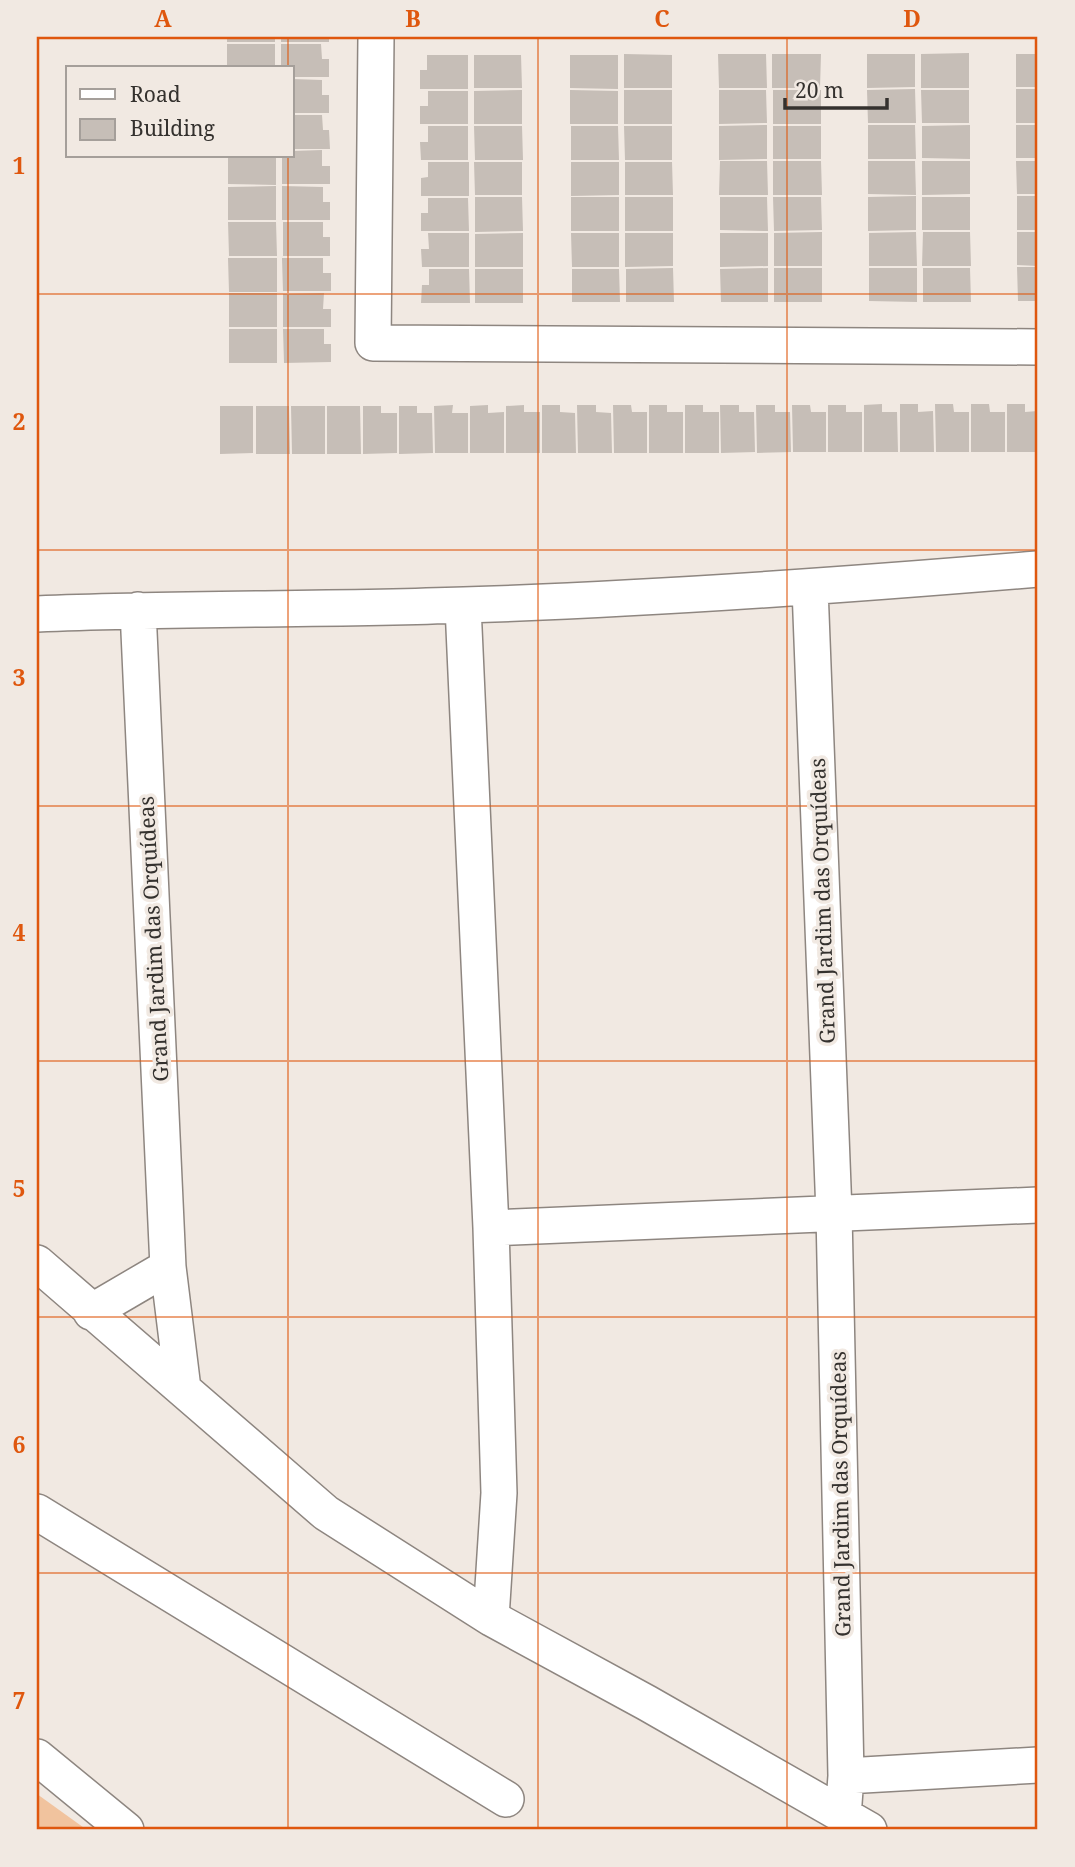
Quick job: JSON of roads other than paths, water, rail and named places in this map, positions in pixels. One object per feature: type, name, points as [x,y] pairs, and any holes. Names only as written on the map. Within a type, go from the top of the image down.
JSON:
[{"type":"street","points":[[376,37],[373,343],[1038,347]]},
{"type":"street","points":[[37,614],[138,610],[463,606],[810,588],[1038,569]]},
{"type":"street","name":"Grand Jardim das Orquídeas","points":[[810,588],[834,1213],[846,1776],[856,1824]]},
{"type":"street","points":[[463,606],[491,1228],[499,1493],[491,1618]]},
{"type":"street","name":"Grand Jardim das Orquídeas","points":[[138,610],[168,1267],[183,1389]]},
{"type":"street","points":[[491,1228],[1038,1205]]},
{"type":"street","name":"Grand Jardim das Orquídeas","points":[[37,1263],[327,1513],[491,1618],[647,1703],[856,1824]]},
{"type":"street","points":[[91,1312],[168,1267]]},
{"type":"street","points":[[37,1512],[506,1799]]},
{"type":"street","points":[[37,1757],[127,1830]]},
{"type":"street","points":[[846,1776],[1038,1765]]}]
